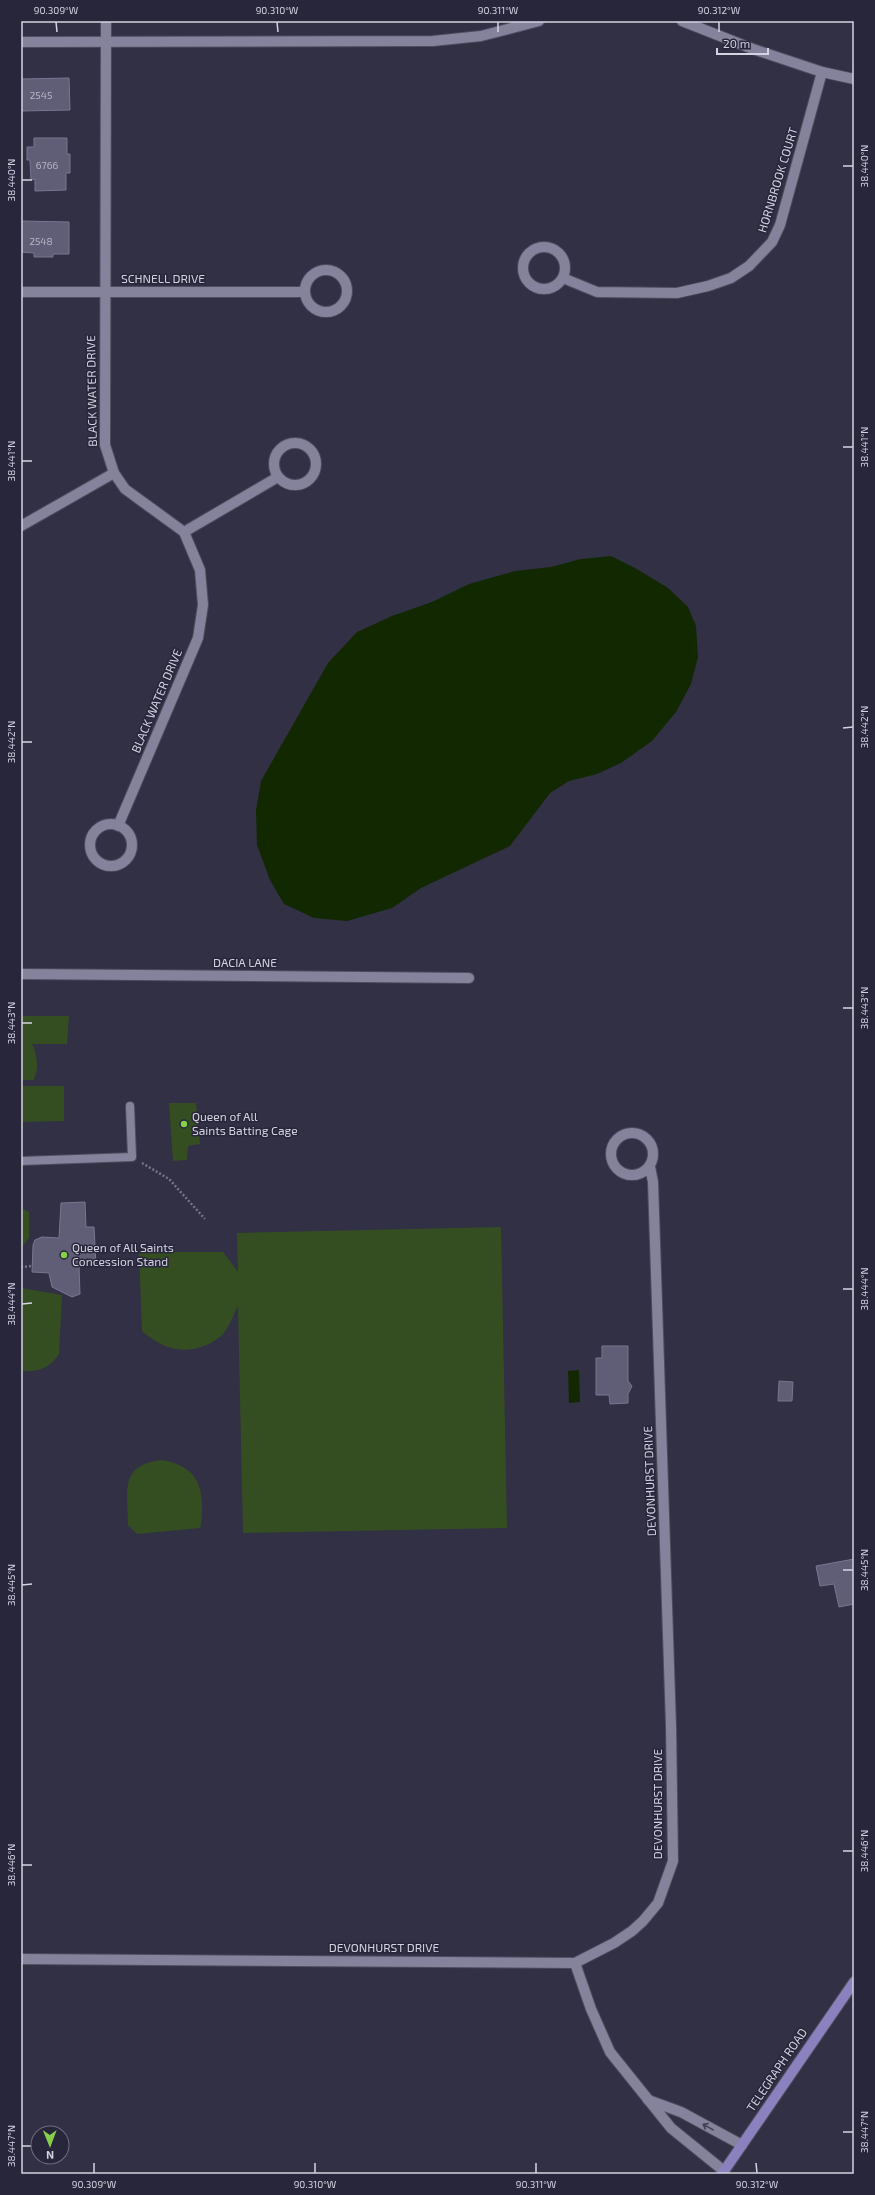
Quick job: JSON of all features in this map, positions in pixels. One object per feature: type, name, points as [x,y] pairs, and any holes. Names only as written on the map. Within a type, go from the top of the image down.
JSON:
[{"type":"main road","name":"TELEGRAPH ROAD","points":[[723,2172],[854,1982]]},
{"type":"street","name":"BLACK WATER DRIVE","points":[[106,21],[104,445],[114,473],[125,489],[184,532],[200,570],[202,605],[198,638],[118,826]]},
{"type":"street","points":[[21,42],[106,43],[432,41],[481,36],[539,21]]},
{"type":"street","points":[[682,21],[753,49],[822,72],[854,79]]},
{"type":"street","name":"HORNBROOK COURT","points":[[563,278],[597,292],[677,293],[708,286],[731,278],[749,266],[772,242],[780,225],[822,72]]},
{"type":"street","points":[[537,248],[553,248],[562,256],[566,268],[563,278],[553,287],[541,289],[535,287],[528,280],[524,272],[526,258],[537,248]]},
{"type":"street","points":[[323,270],[339,275],[346,285],[347,291],[343,302],[334,310],[328,312],[312,307],[306,299],[305,292],[306,285],[310,277],[323,270]]},
{"type":"street","name":"SCHNELL DRIVE","points":[[21,292],[305,292]]},
{"type":"street","points":[[297,443],[303,445],[312,453],[316,464],[309,480],[303,484],[291,485],[278,477],[274,468],[275,458],[283,447],[297,443]]},
{"type":"street","points":[[21,526],[114,473]]},
{"type":"street","points":[[184,532],[278,477]]},
{"type":"street","points":[[103,826],[118,826],[128,833],[131,839],[131,851],[119,864],[113,866],[101,864],[91,854],[90,844],[92,835],[103,826]]},
{"type":"street","name":"DACIA LANE","points":[[21,974],[469,978]]},
{"type":"street","name":"DEVONHURST DRIVE","points":[[21,1959],[575,1963],[614,1943],[632,1931],[643,1921],[658,1903],[673,1861],[671,1718],[654,1182],[650,1167],[653,1152],[650,1143],[644,1137],[629,1134],[616,1141],[612,1151],[612,1160],[615,1166],[625,1174],[633,1176],[645,1172],[650,1167]]},
{"type":"street","points":[[575,1963],[610,2052],[646,2099],[671,2128],[723,2172]]},
{"type":"street","points":[[646,2099],[680,2112],[742,2145]]},
{"type":"lane","points":[[21,1161],[132,1156],[130,1106]]},
{"type":"path","points":[[141,1162],[169,1179],[205,1219]]},
{"type":"path","points":[[21,1267],[32,1266]]},
{"type":"shaded area","points":[[611,556],[635,568],[668,588],[688,607],[696,626],[698,657],[691,684],[676,712],[652,741],[621,763],[597,774],[569,781],[550,793],[510,846],[421,888],[392,908],[347,921],[314,918],[284,904],[270,880],[257,845],[256,810],[261,781],[328,663],[357,632],[392,616],[432,602],[469,584],[515,571],[551,567],[581,559]]},
{"type":"shaded area","points":[[21,1016],[69,1016],[67,1044],[32,1044],[37,1062],[33,1080],[21,1080]]},
{"type":"shaded area","points":[[21,1086],[64,1086],[64,1121],[21,1122]]},
{"type":"shaded area","name":"Queen of All Saints Batting Cage","points":[[169,1103],[196,1103],[200,1144],[188,1146],[187,1160],[173,1161]]},
{"type":"shaded area","points":[[21,1208],[29,1212],[29,1238],[21,1248]]},
{"type":"shaded area","points":[[501,1227],[507,1528],[243,1533],[238,1306],[223,1334],[210,1343],[190,1349],[180,1349],[160,1344],[142,1331],[139,1252],[223,1252],[238,1272],[237,1233]]},
{"type":"shaded area","points":[[21,1288],[62,1295],[59,1354],[47,1366],[33,1371],[21,1371]]},
{"type":"shaded area","points":[[579,1370],[580,1402],[569,1403],[568,1371]]},
{"type":"shaded area","points":[[162,1460],[172,1462],[187,1470],[197,1481],[200,1488],[202,1506],[200,1528],[137,1534],[128,1525],[127,1490],[129,1481],[132,1474],[139,1467],[148,1463]]},
{"type":"building","points":[[69,78],[70,110],[21,111],[21,79]]},
{"type":"building","points":[[34,138],[67,138],[67,154],[70,154],[70,173],[66,173],[66,190],[35,191],[35,179],[31,180],[30,160],[27,160],[27,147],[34,147]]},
{"type":"building","points":[[21,221],[69,222],[69,254],[53,254],[53,257],[34,257],[34,253],[21,252]]},
{"type":"building","name":"Queen of All Saints Concession Stand","points":[[85,1202],[86,1227],[94,1227],[96,1265],[79,1266],[80,1294],[72,1297],[52,1287],[49,1273],[32,1272],[33,1245],[35,1240],[42,1237],[59,1238],[61,1203]]},
{"type":"building","points":[[602,1346],[628,1346],[628,1381],[632,1386],[628,1394],[628,1403],[610,1404],[609,1395],[596,1395],[596,1358],[602,1358]]},
{"type":"building","points":[[779,1381],[793,1382],[792,1401],[778,1401]]},
{"type":"building","points":[[854,1559],[854,1604],[839,1607],[834,1584],[820,1586],[816,1566]]},
{"type":"place","name":"Queen of All Saints Batting Cage","points":[[184,1124]]},
{"type":"place","name":"Queen of All Saints Concession Stand","points":[[64,1255]]}]
